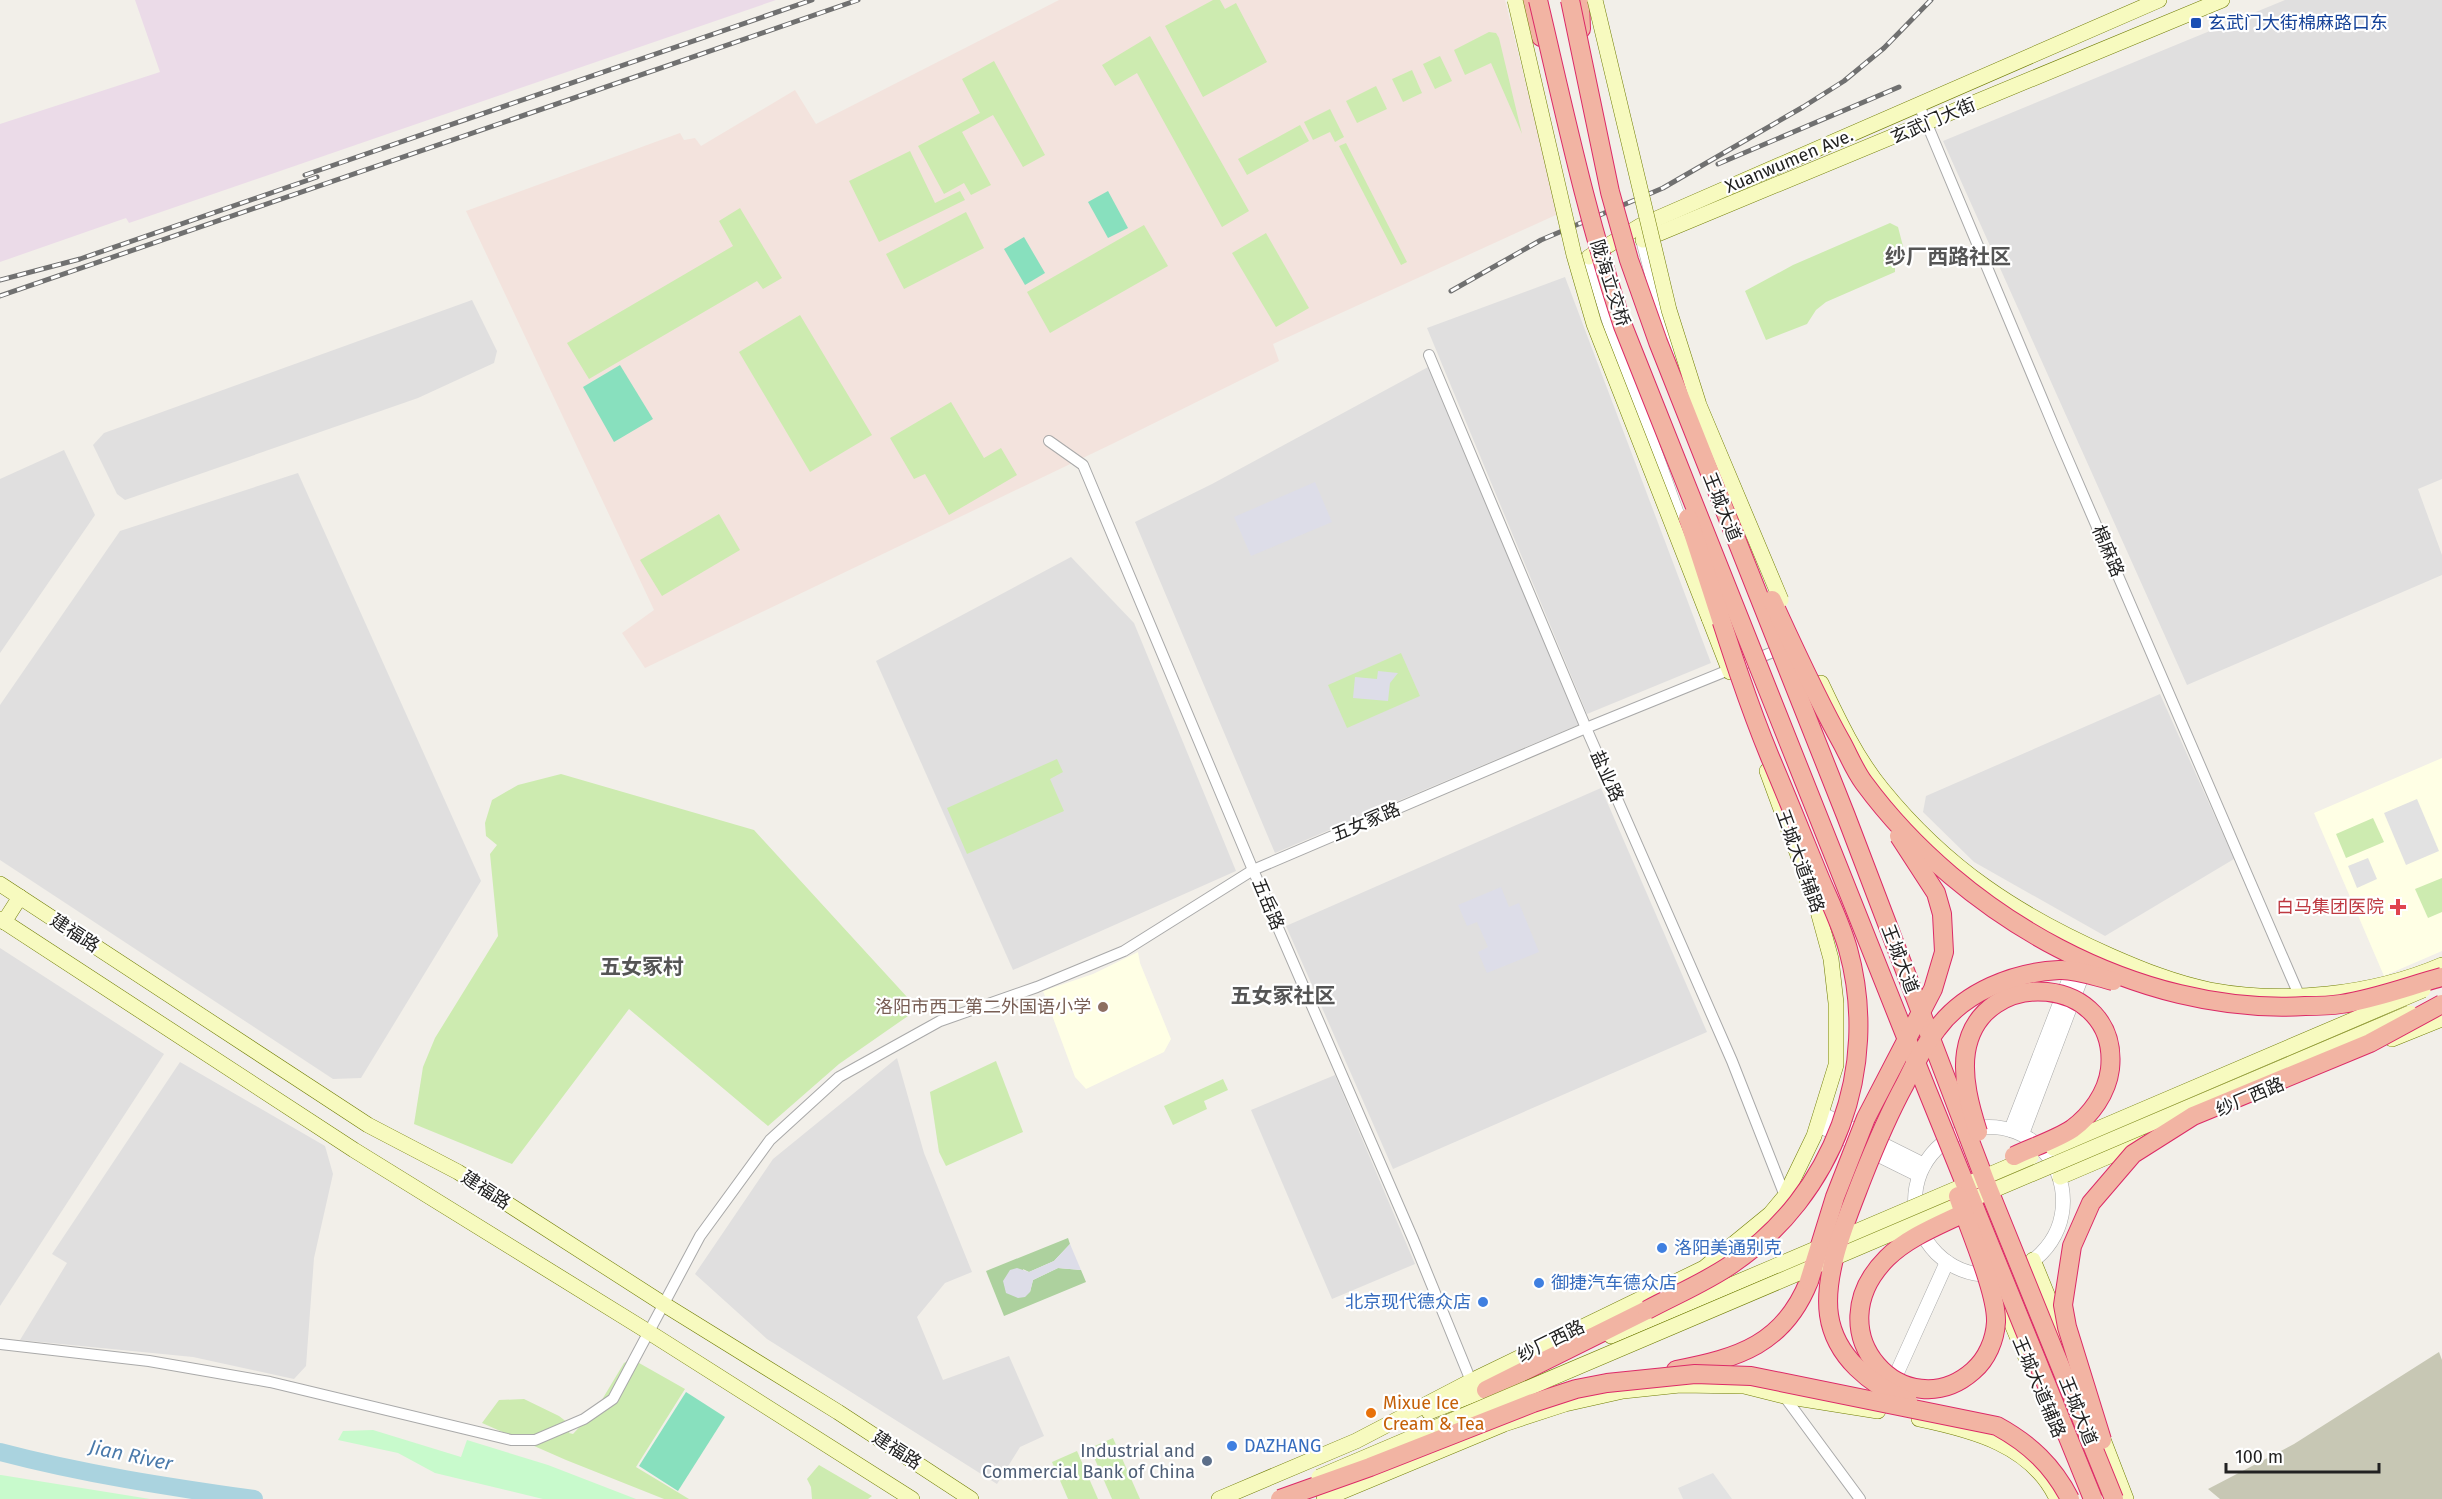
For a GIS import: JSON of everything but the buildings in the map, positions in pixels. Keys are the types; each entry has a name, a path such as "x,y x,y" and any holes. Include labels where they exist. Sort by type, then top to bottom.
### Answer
{"highway":[{"path":"1526,0 1555,70"},
{"name":"陇海立交桥","path":"1538,0 1584,196 1603,265 1623,326 1715,556"},
{"name":"陇海立交桥","path":"1570,0 1610,192 1629,260 1687,418"},
{"path":"1580,0 1581,49"},
{"path":"1479,1385 1647,1310 1732,1265 1773,1231 1806,1195 1831,1150 1855,1069 1859,1036 1858,1002 1848,949 1750,708 1623,326"},
{"path":"1280,1499 1370,1467 1533,1403 1576,1389 1703,1365 1739,1355 1770,1337 1785,1323 1802,1300 1835,1197 1866,1118 1933,989 1944,952 1942,914 1936,893 1863,782 1822,708 1765,586 1658,342"},
{"name":"王城大道","path":"1687,418 1846,816 1986,1184 2117,1499"},
{"name":"王城大道","path":"1715,556 1927,1090 2093,1499"},
{"path":"1863,782 1908,834 1995,910 2056,948 2129,979 2202,1001"},
{"path":"2070,1499 2051,1467 2026,1444 1997,1426 1957,1413 1914,1403 1893,1394 1857,1369 1844,1354 1835,1337 1829,1314 1829,1288 1848,1215 1881,1129 1920,1054 1938,1027 1957,1008 1986,988 2019,975 2062,969 2202,1001 2271,1008 2341,1004 2442,977"},
{"path":"2014,1156 2071,1130 2086,1117 2098,1101 2109,1078 2111,1057 2101,1025 2091,1010 2069,996 2046,991 2022,992 1996,1004 1974,1030 1966,1050 1967,1088 1971,1110 2006,1213 2117,1499"},
{"path":"2117,1499 2067,1327 2063,1305 2072,1246 2091,1203 2133,1154 2193,1116 2370,1043 2442,1002"},
{"path":"1927,1090 1950,1175 1995,1308 1996,1323 1986,1356 1979,1366 1967,1376 1947,1387 1917,1388 1901,1383 1882,1371 1871,1358 1862,1340 1858,1323 1863,1290 1888,1257 1905,1244 1962,1214"},
{"path":"1607,1383 1695,1374 1751,1376 1997,1426"}],"main road":[{"name":"王城大道辅路","path":"1515,0 1574,255 1594,324 1729,670 1816,904 1831,959 1836,1003 1836,1065 1820,1119"},
{"path":"1595,0 1669,310 1699,405 1781,600 1826,694 1862,760 1881,789 1930,841 1979,884 2044,925 2159,976 2202,988 2259,995 2299,995 2373,987 2442,965"},
{"name":"Xuanwumen Ave.","path":"1589,257 1640,226 2159,0"},
{"name":"玄武门大街","path":"1643,240 2222,0"},
{"name":"建福路","path":"0,884 368,1125 458,1172 665,1305 838,1412 971,1499"},
{"path":"2,920 20,897"},
{"name":"建福路","path":"2,920 354,1150 912,1499"},
{"path":"1219,1499 1356,1441 1479,1385 1778,1265 2442,981"},
{"path":"1267,1499 2442,1002"},
{"name":"纱厂西路","path":"2060,1178 2442,1019"},
{"name":"纱厂西路","path":"1479,1385 1704,1268 1770,1214 1785,1196 1820,1119"},
{"path":"1962,1214 2152,1123"},
{"path":"1864,1228 2014,1156"},
{"path":"2033,1260 2126,1499"},
{"name":"王城大道辅路","path":"1991,1275 2086,1499"},
{"path":"1324,1499 1503,1424 1564,1404 1611,1394 1680,1385 1744,1386 1784,1396 1880,1411 1984,1435 2024,1457 2041,1473 2057,1499"}],"street":[{"name":"棉麻路","path":"1919,105 2059,439 2299,995"},
{"path":"1643,240 1680,370 1774,602 1800,640"},
{"path":"1589,257 1618,349 1716,619 1729,670"},
{"name":"盐业路","path":"1429,356 1586,728 1732,1061 1785,1196"},
{"name":"五岳路","path":"1049,441 1083,465 1253,870 1479,1385"},
{"name":"五女冢路","path":"0,1344 149,1361 270,1382 511,1440 535,1440 584,1419 613,1399 700,1236 770,1140 839,1077 940,1021 1037,987 1124,951 1253,870 1586,728 1800,640"},
{"path":"2017,1132 2088,946"},
{"path":"1820,1119 1922,1170"},
{"path":"1986,1127 2017,1132 2045,1152 2060,1178 2063,1200 2060,1223 2049,1244 2033,1260 2013,1271 1991,1275 1968,1272 1947,1262 1932,1249 1919,1223 1915,1194 1922,1170 1940,1145 1962,1132 1986,1127"},
{"path":"1880,1411 1947,1262"},
{"path":"1784,1396 1860,1499"}],"shaded area":[{"path":"135,0 776,0 129,223 126,218 0,262 0,124 160,72"},
{"path":"1059,0 1505,0 1558,214 1273,344 1279,361 1112,444 645,668 622,633 654,610 466,211 680,133 684,140 695,138 701,146 795,90 816,124"},
{"path":"2285,0 2442,0 2442,479 2418,489 2442,555 2442,575 2187,685 1943,141"},
{"path":"1565,277 1711,663 1587,714 1427,328"},
{"path":"472,300 497,351 494,363 418,398 125,500 117,494 93,445 104,433"},
{"path":"1430,366 1580,724 1275,853 1135,522 1212,484"},
{"path":"64,450 95,515 0,653 0,479"},
{"path":"298,473 481,881 361,1078 333,1079 0,860 0,705 120,531"},
{"path":"1315,482 1332,522 1251,556 1234,517"},
{"path":"1071,557 1134,623 1236,871 1013,970 876,661"},
{"path":"1378,671 1398,673 1390,683 1388,701 1353,698 1355,677 1377,679"},
{"path":"2160,694 2234,859 2105,936 1974,862 1923,812 1926,796"},
{"name":"白马集团医院","path":"2442,758 2442,951 2384,976 2314,813"},
{"path":"1601,788 1707,1032 1393,1169 1286,926"},
{"path":"2417,799 2439,851 2406,865 2384,813"},
{"path":"2368,858 2377,879 2357,888 2348,866"},
{"path":"1501,887 1509,907 1519,903 1539,952 1487,973 1478,952 1488,947 1477,922 1467,926 1458,905"},
{"path":"0,948 164,1054 0,1306"},
{"name":"洛阳市西工第二外国语小学","path":"1138,952 1140,963 1171,1039 1164,1052 1086,1089 1075,1077 1043,991 1093,974"},
{"path":"897,1058 924,1153 972,1272 945,1283 917,1317 943,1380 1009,1356 1044,1436 1020,1447 997,1484 767,1339 695,1274 773,1159"},
{"path":"180,1062 325,1146 333,1174 314,1258 306,1366 294,1379 193,1357 20,1340 67,1263 52,1254"},
{"path":"1335,1075 1415,1264 1332,1299 1251,1110"},
{"path":"1070,1244 1081,1270 1058,1268 1033,1280 1030,1292 1025,1297 1018,1298 1006,1293 1003,1281 1010,1270 1017,1268 1029,1272 1054,1261"},
{"path":"2439,1352 2442,1360 2442,1499 2220,1499 2208,1489 2294,1444"},
{"path":"1713,1473 1732,1499 1683,1499 1678,1488"}],"green space":[{"path":"1213,0 1220,0 1225,9 1236,3 1267,62 1203,97 1165,26"},
{"path":"1489,32 1496,33 1499,38 1522,134 1491,63 1465,75 1454,50"},
{"path":"1150,36 1249,211 1222,227 1137,73 1115,86 1102,65"},
{"path":"1440,56 1452,81 1435,89 1423,64"},
{"path":"994,61 1045,155 1023,167 993,115 962,132 991,185 971,195 964,183 944,194 918,146 980,113 962,79"},
{"path":"1412,70 1422,93 1403,102 1392,79"},
{"path":"1376,86 1387,109 1357,123 1346,101"},
{"path":"1330,109 1344,137 1335,142 1330,132 1313,140 1304,122"},
{"path":"1300,125 1309,141 1247,175 1238,159"},
{"path":"1346,143 1407,262 1401,265 1339,146"},
{"path":"910,151 935,203 960,191 965,200 879,242 849,181"},
{"path":"1108,191 1128,228 1108,238 1088,202"},
{"path":"740,208 782,278 763,289 757,281 589,379 567,343 733,246 719,221"},
{"path":"966,212 984,248 904,289 886,254"},
{"path":"1890,223 1898,227 1904,250 1895,260 1895,272 1826,302 1816,310 1807,324 1766,340 1745,291 1793,265"},
{"path":"1144,225 1168,266 1050,333 1027,292"},
{"path":"1266,233 1309,308 1276,327 1232,253"},
{"path":"1024,237 1045,273 1025,285 1004,249"},
{"path":"800,315 872,435 810,472 739,352"},
{"path":"620,365 653,419 614,442 583,387"},
{"path":"951,402 984,458 1001,448 1017,475 949,515 925,474 914,479 890,438"},
{"path":"719,514 740,550 662,596 640,560"},
{"path":"1401,653 1420,696 1347,728 1328,685"},
{"path":"1057,759 1063,772 1050,779 1064,811 967,854 947,808"},
{"path":"561,774 754,830 918,1009 839,1064 768,1126 629,1009 512,1164 414,1124 423,1067 435,1038 498,936 490,854 497,845 486,836 485,823 492,800 518,785"},
{"path":"2373,818 2384,842 2346,858 2336,834"},
{"path":"2442,878 2442,912 2428,918 2415,889"},
{"path":"996,1061 1023,1132 946,1166 939,1152 930,1092"},
{"path":"1223,1079 1228,1090 1204,1101 1207,1109 1173,1125 1164,1106"},
{"path":"1068,1238 1070,1244 1054,1261 1029,1272 1023,1269 1030,1292 1033,1280 1058,1268 1081,1270 1086,1282 1004,1316 986,1271"},
{"path":"632,1359 685,1389 636,1467 689,1499 664,1499 482,1423 499,1400 524,1399 559,1416 572,1426 569,1433 573,1434 597,1408 624,1363"},
{"path":"686,1392 725,1417 678,1491 639,1466"},
{"path":"373,1430 461,1457 467,1440 548,1465 636,1499 543,1499 435,1473 398,1453 338,1440 343,1431"},
{"path":"1113,1438 1140,1499 1112,1499 1090,1448"},
{"path":"1077,1451 1098,1499 1068,1499 1052,1462"},
{"path":"819,1465 872,1496 868,1499 812,1499 811,1487 807,1479"},
{"path":"1,1475 150,1499 0,1499"}],"waterway":[{"name":"Jian River","path":"0,1452 158,1485 254,1499"}],"railway":[{"path":"305,175 812,0"},
{"path":"0,296 858,0"},
{"path":"1451,291 1541,240 1663,188 1803,107 1844,81 1884,48 1931,0"},
{"path":"1718,164 1899,87"},
{"path":"0,280 80,259 317,177"}],"place":[{"name":"玄武门大街棉麻路口东","path":"2196,23"},
{"name":"白马集团医院","path":"2398,907"},
{"name":"洛阳市西工第二外国语小学","path":"1103,1007"},
{"name":"洛阳美通别克","path":"1662,1248"},
{"name":"御捷汽车德众店","path":"1539,1283"},
{"name":"北京现代德众店","path":"1483,1302"},
{"name":"Mixue Ice Cream & Tea","path":"1371,1413"},
{"name":"DAZHANG","path":"1232,1446"},
{"name":"Industrial and Commercial Bank of China","path":"1207,1461"}],"district":[{"name":"纱厂西路社区","path":"1948,257"},
{"name":"五女冢村","path":"642,967"},
{"name":"五女冢社区","path":"1283,996"}]}
